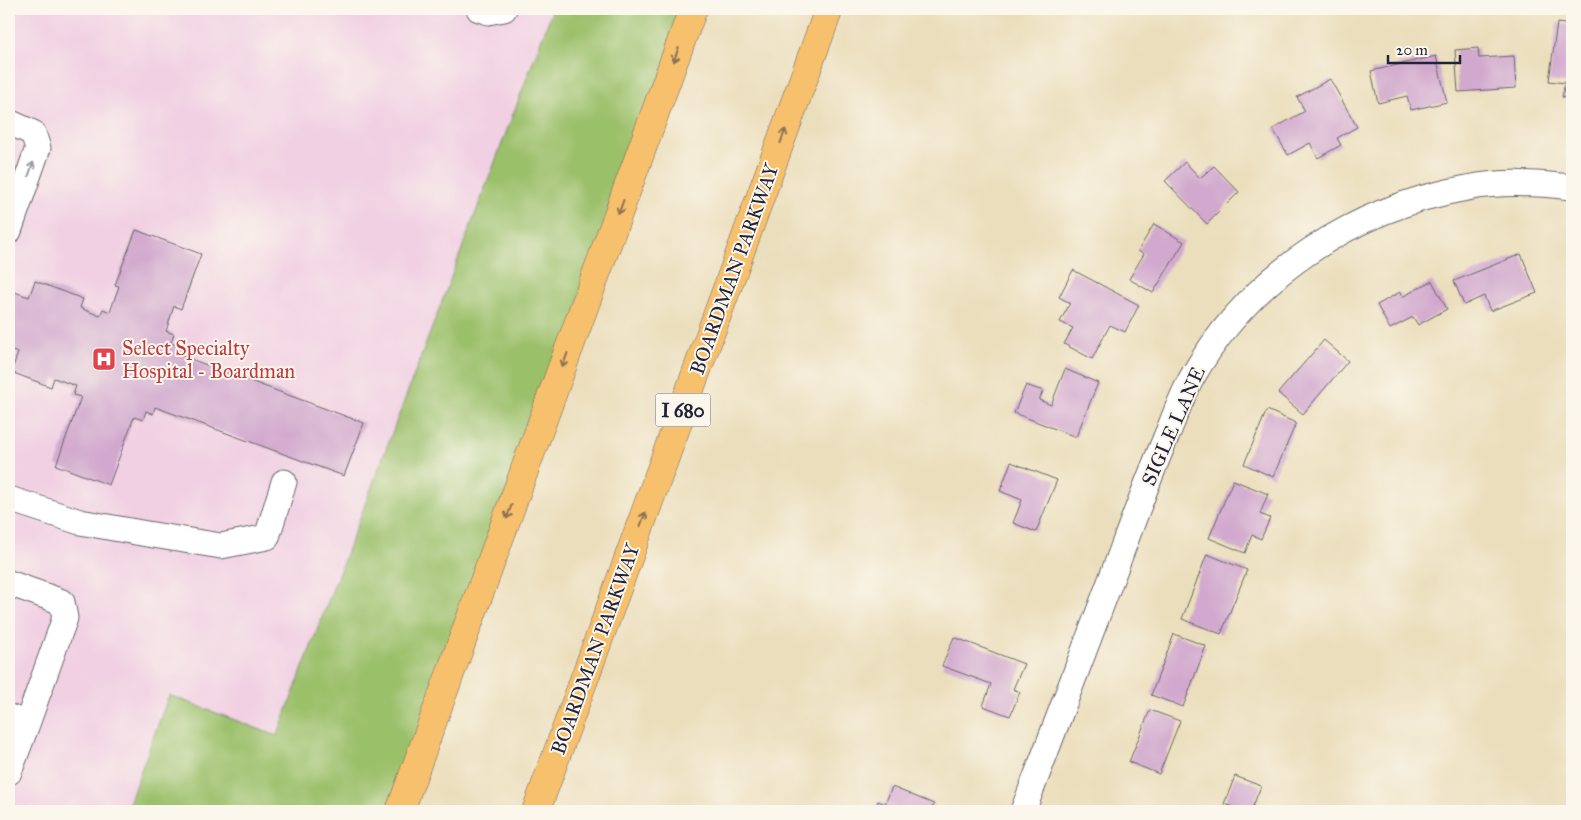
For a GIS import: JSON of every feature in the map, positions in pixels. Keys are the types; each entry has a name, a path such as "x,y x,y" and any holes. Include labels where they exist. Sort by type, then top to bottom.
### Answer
{"highway":[{"path":"400,811 693,9"},
{"name":"BOARDMAN PARKWAY","path":"536,811 829,9"}],"street":[{"path":"479,9 488,12 504,9"},
{"path":"9,122 33,132 38,148 9,231"},
{"name":"SIGLE LANE","path":"1023,811 1149,479 1184,393 1212,345 1234,319 1281,271 1306,253 1352,225 1383,211 1415,200 1468,188 1499,184 1534,183 1572,187"},
{"path":"9,499 80,522 221,546 267,537 284,482"},
{"path":"9,583 62,602 65,618 18,721 9,772"}],"shaded area":[{"path":"9,9 553,9 277,736 170,695 126,811 9,811"}],"green space":[{"path":"553,9 693,9 400,811 126,811 169,695 277,736"}],"building":[{"path":"1557,23 1572,25 1572,99 1562,97 1565,83 1549,81"},
{"path":"1478,48 1479,58 1514,56 1516,88 1458,92 1455,50"},
{"path":"1436,56 1447,102 1411,110 1407,96 1378,103 1371,71"},
{"path":"1330,79 1357,127 1337,138 1341,145 1318,158 1310,143 1288,155 1273,129 1305,111 1297,97"},
{"path":"1185,162 1200,178 1214,166 1239,192 1207,224 1165,181"},
{"path":"1154,224 1184,242 1153,293 1129,279 1144,254 1138,251"},
{"path":"136,230 201,254 181,309 174,306 166,331 174,334 171,343 180,346 177,354 364,423 344,476 155,407 153,414 146,411 143,420 134,417 109,485 56,465 81,397 73,395 76,386 54,378 51,387 11,372 18,353 9,350 9,290 29,297 35,281 83,299 80,308 100,316 103,309 110,312 119,286 115,285"},
{"path":"1521,254 1537,293 1490,311 1484,296 1464,305 1454,281"},
{"path":"1073,270 1139,305 1125,332 1110,325 1092,359 1064,344 1073,328 1060,322 1070,303 1059,297"},
{"path":"1432,281 1447,309 1418,325 1413,317 1390,329 1377,305 1400,292 1402,297"},
{"path":"1324,340 1348,361 1303,414 1278,393"},
{"path":"1065,369 1098,383 1076,437 1014,413 1026,385 1043,391 1039,400 1051,405"},
{"path":"1267,410 1296,423 1273,477 1244,464"},
{"path":"1011,462 1057,480 1036,532 1013,523 1022,500 1000,491"},
{"path":"1233,480 1268,494 1260,514 1270,518 1261,539 1252,535 1245,553 1209,538"},
{"path":"1207,554 1247,570 1221,634 1182,619"},
{"path":"1174,634 1206,646 1183,707 1151,695"},
{"path":"954,637 1024,664 1013,689 1020,692 1010,716 983,706 991,684 942,666"},
{"path":"1150,710 1180,721 1159,774 1129,762"},
{"path":"1235,776 1261,786 1251,811 1244,811 1224,804"},
{"path":"892,787 934,804 931,811 874,811 878,801 885,804"}],"place":[{"name":"Select Specialty Hospital - Boardman","path":"104,359"}]}
